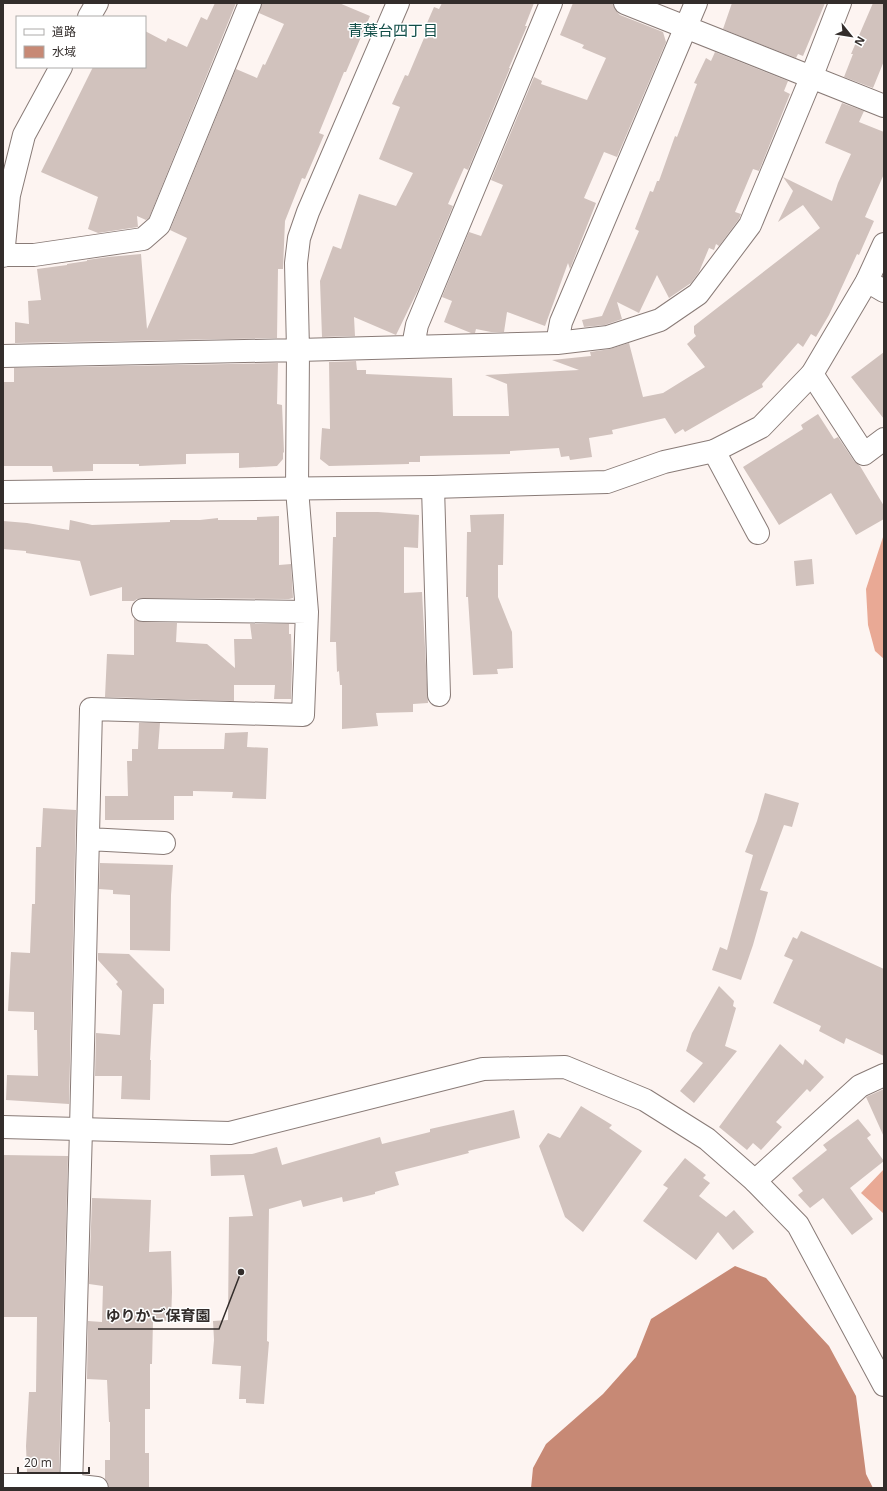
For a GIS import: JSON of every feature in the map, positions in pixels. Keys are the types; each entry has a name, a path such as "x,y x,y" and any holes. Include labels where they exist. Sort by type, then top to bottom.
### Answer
{"street":[{"path":"90,16 97,3"},
{"path":"60,68 24,135 9,195 3,256 34,255 143,239 159,225 250,3"},
{"path":"71,1486 91,709 303,715 307,612 297,489 298,350 296,263 299,238 308,212 398,3"},
{"path":"413,346 417,325 551,3"},
{"path":"625,3 884,106"},
{"path":"557,342 561,322 696,3"},
{"path":"3,356 298,350 557,342 608,337 660,320 698,294 750,225 811,78 840,3"},
{"path":"3,492 433,487 607,482 664,462 714,451 761,426 812,374 876,286 884,244"},
{"path":"812,374 864,454 884,439"},
{"path":"714,451 758,533"},
{"path":"433,487 439,695"},
{"path":"143,610 307,612"},
{"path":"88,839 164,842"},
{"path":"3,1127 230,1133 483,1069 565,1067 645,1100 707,1139 755,1181 798,1225 884,1385"},
{"path":"755,1181 860,1086 884,1075"},
{"path":"3,1485 97,1488"}],"shaded area":[{"path":"884,534 884,659 875,651 868,625 866,589"},
{"path":"884,1169 884,1213 883,1213 861,1193"}],"water":[{"path":"735,1266 766,1278 829,1346 856,1396 866,1474 873,1488 531,1488 533,1468 546,1444 603,1394 636,1357 651,1319"}],"building":[{"path":"215,3 236,3 149,218 146,220 137,216 138,227 98,233 88,229 98,197 41,172 93,68 146,68 146,32 166,42 168,38 187,47 201,17 207,20"},
{"path":"262,3 339,3 370,16 346,72 344,72 319,133 324,135 305,179 302,178 285,221 283,269 278,269 277,338 15,343 15,322 29,324 28,301 41,300 37,269 108,257 141,254 147,329 187,238 170,230 236,69 257,78 263,64 265,65 284,24 259,13"},
{"path":"442,3 534,3 525,26 527,26 468,170 464,168 448,204 453,206 419,288 396,335 354,317 355,336 322,337 320,281 333,246 341,249 359,194 396,206 413,173 379,159 400,107 392,104 405,75 408,76 427,31 424,30 434,7 439,9"},
{"path":"573,3 613,3 615,10 620,15 663,32 666,42 617,157 604,152 584,198 596,203 570,269 568,263 545,326 507,312 504,332 491,332 476,329 475,333 471,333 444,322 452,301 442,297 469,232 481,236 503,185 491,180 534,77 542,81 541,84 587,100 606,58 582,48 584,45 560,35"},
{"path":"732,3 825,3 803,56 798,54 796,58 723,29"},
{"path":"873,3 884,3 884,61 873,88 844,77 853,54 851,54"},
{"path":"715,52 788,81 784,91 790,94 759,171 753,169 735,212 741,214 739,219 719,246 716,244 714,250 709,248 699,272 691,283 669,298 657,275 639,313 617,302 622,319 605,325 584,327 582,320 602,316 639,231 635,229 650,191 653,192 657,181 659,181 675,136 677,137 697,84 694,83 706,58 711,61"},
{"path":"842,103 864,111 859,122 884,132 884,174 865,217 874,221 829,315 816,337 811,334 803,347 798,343 762,384 763,387 685,432 683,429 675,434 665,418 612,430 613,434 589,438 592,457 570,460 569,456 561,457 559,448 510,451 510,454 420,456 420,462 409,462 409,464 329,466 320,459 322,428 330,429 329,362 356,361 357,370 366,370 366,374 452,378 453,416 509,416 507,384 485,375 579,370 552,360 591,356 590,352 610,349 629,343 643,397 663,393 705,367 687,344 696,336 694,333 694,326 820,228 803,205 778,222 793,191 783,177 832,201 851,154 825,143"},
{"path":"884,352 884,419 851,377"},
{"path":"278,363 277,404 282,405 284,452 283,459 277,466 239,468 239,453 186,454 186,464 139,466 139,464 93,464 93,471 53,472 52,466 3,466 3,382 14,382 14,368"},
{"path":"818,414 834,439 838,437 854,461 860,466 884,506 884,519 856,535 831,493 779,525 743,467 803,429 801,425"},
{"path":"336,512 378,512 419,515 418,548 404,547 404,593 422,592 428,703 413,704 413,712 376,713 378,726 342,729 342,685 340,685 339,671 337,672 336,642 330,642 333,537 336,537"},
{"path":"504,514 503,565 498,565 498,597 512,632 513,668 497,669 498,674 473,675 468,597 466,597 467,532 471,532 470,515"},
{"path":"279,516 279,565 291,564 293,598 289,599 143,598 134,601 122,601 122,587 90,596 80,561 26,553 26,551 3,549 3,521 27,523 69,530 70,520 92,525 170,522 170,520 200,520 218,518 218,520 257,520 257,517"},
{"path":"812,559 814,584 796,586 794,561"},
{"path":"134,619 143,622 177,623 176,642 207,644 235,668 234,639 252,639 250,624 289,624 289,634 291,634 292,664 291,699 274,699 275,685 234,685 234,701 105,697 107,654 134,655"},
{"path":"139,723 160,723 158,749 224,749 225,733 248,732 247,747 268,748 266,799 232,798 233,792 193,791 193,796 174,796 174,820 105,820 105,796 128,796 127,761 132,761 132,749 138,749"},
{"path":"765,793 799,803 792,827 784,825 760,890 768,892 753,945 741,980 712,970 720,947 727,950 753,855 745,852 757,821"},
{"path":"43,808 76,810 69,1104 6,1100 7,1075 38,1076 37,1030 34,1030 34,1012 8,1011 11,952 30,953 32,904 35,904 36,847 41,847"},
{"path":"100,863 173,865 170,951 130,950 130,895 113,894 113,890 99,889"},
{"path":"801,931 884,969 884,1056 846,1038 844,1044 819,1031 821,1026 773,1003 793,960 784,956 793,937 797,939"},
{"path":"98,953 129,954 164,989 164,1004 153,1004 150,1060 150,1100 121,1099 122,1076 95,1076 96,1033 120,1035 122,991 116,984 118,982 98,960"},
{"path":"719,986 734,1001 733,1006 736,1008 725,1046 737,1051 694,1103 680,1091 703,1063 686,1051 692,1033"},
{"path":"780,1044 803,1065 805,1059 824,1077 810,1092 807,1089 776,1122 782,1127 761,1150 753,1143 747,1150 719,1127"},
{"path":"884,1089 884,1137 866,1097"},
{"path":"581,1106 612,1125 609,1128 642,1151 583,1232 565,1217 539,1146 548,1133 560,1138"},
{"path":"514,1110 520,1138 395,1172 399,1185 375,1192 375,1194 343,1202 342,1197 303,1207 301,1200 269,1209 267,1341 269,1342 264,1404 246,1403 246,1399 239,1399 241,1366 212,1364 214,1340 213,1321 228,1320 229,1217 253,1216 244,1175 211,1176 210,1155 252,1154 277,1147 282,1165 380,1137 382,1144 430,1132 430,1129"},
{"path":"858,1119 871,1135 867,1138 884,1161 850,1188 873,1219 852,1235 823,1198 810,1208 798,1195 803,1191 792,1178 827,1150 823,1145"},
{"path":"3,1155 68,1156 59,1472 27,1472 26,1446 29,1392 36,1392 37,1317 3,1317"},
{"path":"685,1158 706,1175 703,1178 710,1183 699,1196 726,1217 734,1210 754,1232 733,1250 718,1232 696,1260 643,1221 668,1188 663,1185"},
{"path":"92,1198 151,1200 149,1252 171,1251 171,1321 153,1320 152,1364 150,1364 150,1409 145,1409 145,1453 149,1453 149,1488 109,1487 105,1479 105,1460 110,1460 110,1422 107,1380 87,1379 88,1321 102,1322 103,1286 89,1284"}],"place":[{"name":"ゆりかご保育園","path":"241,1272"}],"district":[{"name":"青葉台四丁目","path":"393,30"}]}
